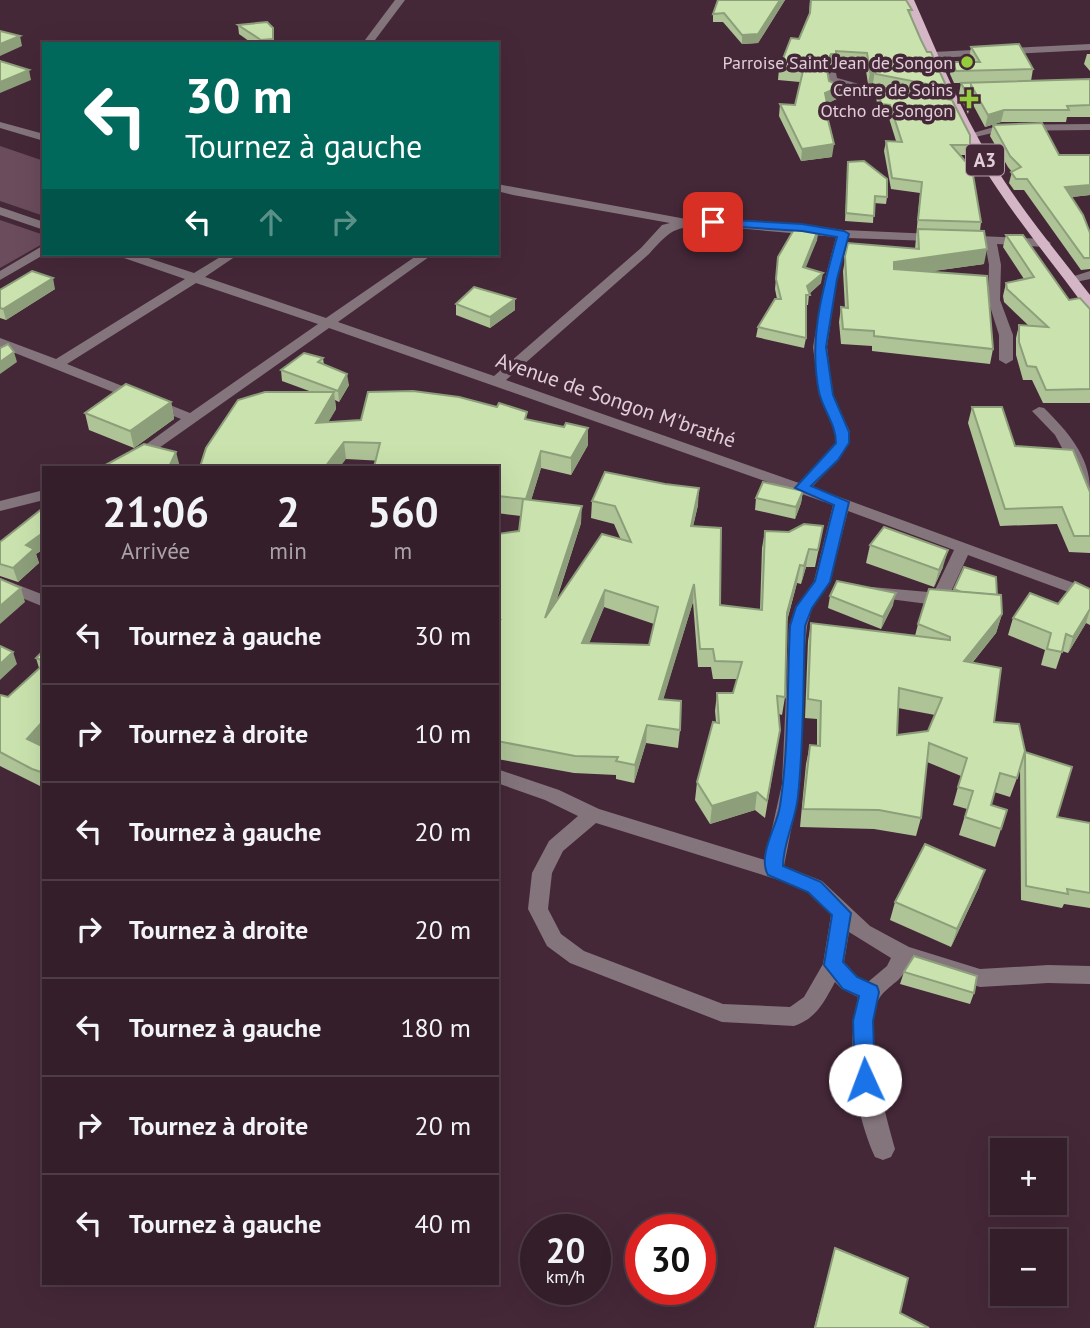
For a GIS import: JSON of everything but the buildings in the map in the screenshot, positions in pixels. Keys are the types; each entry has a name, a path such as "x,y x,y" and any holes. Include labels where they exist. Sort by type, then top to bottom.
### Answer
{"main road":[{"name":"A3","path":"909,0 971,135 1012,201 1090,304"}],"street":[{"path":"368,42 400,0"},
{"path":"933,55 1090,47"},
{"path":"832,75 832,80 847,86 905,97"},
{"path":"948,89 961,88"},
{"path":"944,104 956,106"},
{"path":"0,125 42,137"},
{"path":"971,135 1001,128 1090,127"},
{"path":"499,188 686,223 755,224 844,234 1045,243"},
{"path":"499,202 513,192"},
{"path":"0,211 42,225"},
{"path":"497,380 645,251 666,228 686,223"},
{"path":"802,488 833,457 842,443 843,432 826,395 820,347 831,279 844,234"},
{"path":"990,240 995,265 994,300 1006,335 1006,360"},
{"path":"0,276 42,251"},
{"name":"Avenue de Songon M'brathé","path":"131,256 497,380 842,502 1090,595"},
{"path":"58,364 230,256"},
{"path":"123,466 424,256"},
{"path":"1071,279 1090,275"},
{"path":"0,342 193,419"},
{"path":"1039,411 1060,433 1090,485"},
{"path":"0,506 42,496"},
{"path":"774,870 774,856 788,810 791,781 798,626 804,607 828,583 842,502"},
{"path":"859,589 928,598 942,594 963,547"},
{"path":"0,583 42,601"},
{"path":"499,777 552,795 593,815 774,870 815,887 863,932 903,954 980,978 1048,974 1090,975"},
{"path":"593,815 556,846 542,873 538,909 554,940 578,957 722,1013 794,1017 812,1004 833,965 842,913"},
{"path":"883,1149 865,1080 863,1021 870,992 895,972 903,954"},
{"path":"833,965 850,983 870,992"}],"shaded area":[{"path":"0,146 42,160 42,215 0,201"},
{"path":"0,220 42,234 42,244 0,268"}],"place":[{"name":"Parroise Saint Jean de Songon","path":"967,62"},
{"name":"Centre de Soins Otcho de Songon","path":"969,99"}],"route":[{"path":"713,222 802,228 844,234 831,279 820,347 820,364 826,395 843,432 842,443 833,457 802,488 842,502 822,582 804,607 798,626 791,781 788,810 774,856 774,870 815,887 842,913 833,965 850,983 870,992 863,1021 865,1080"}]}
